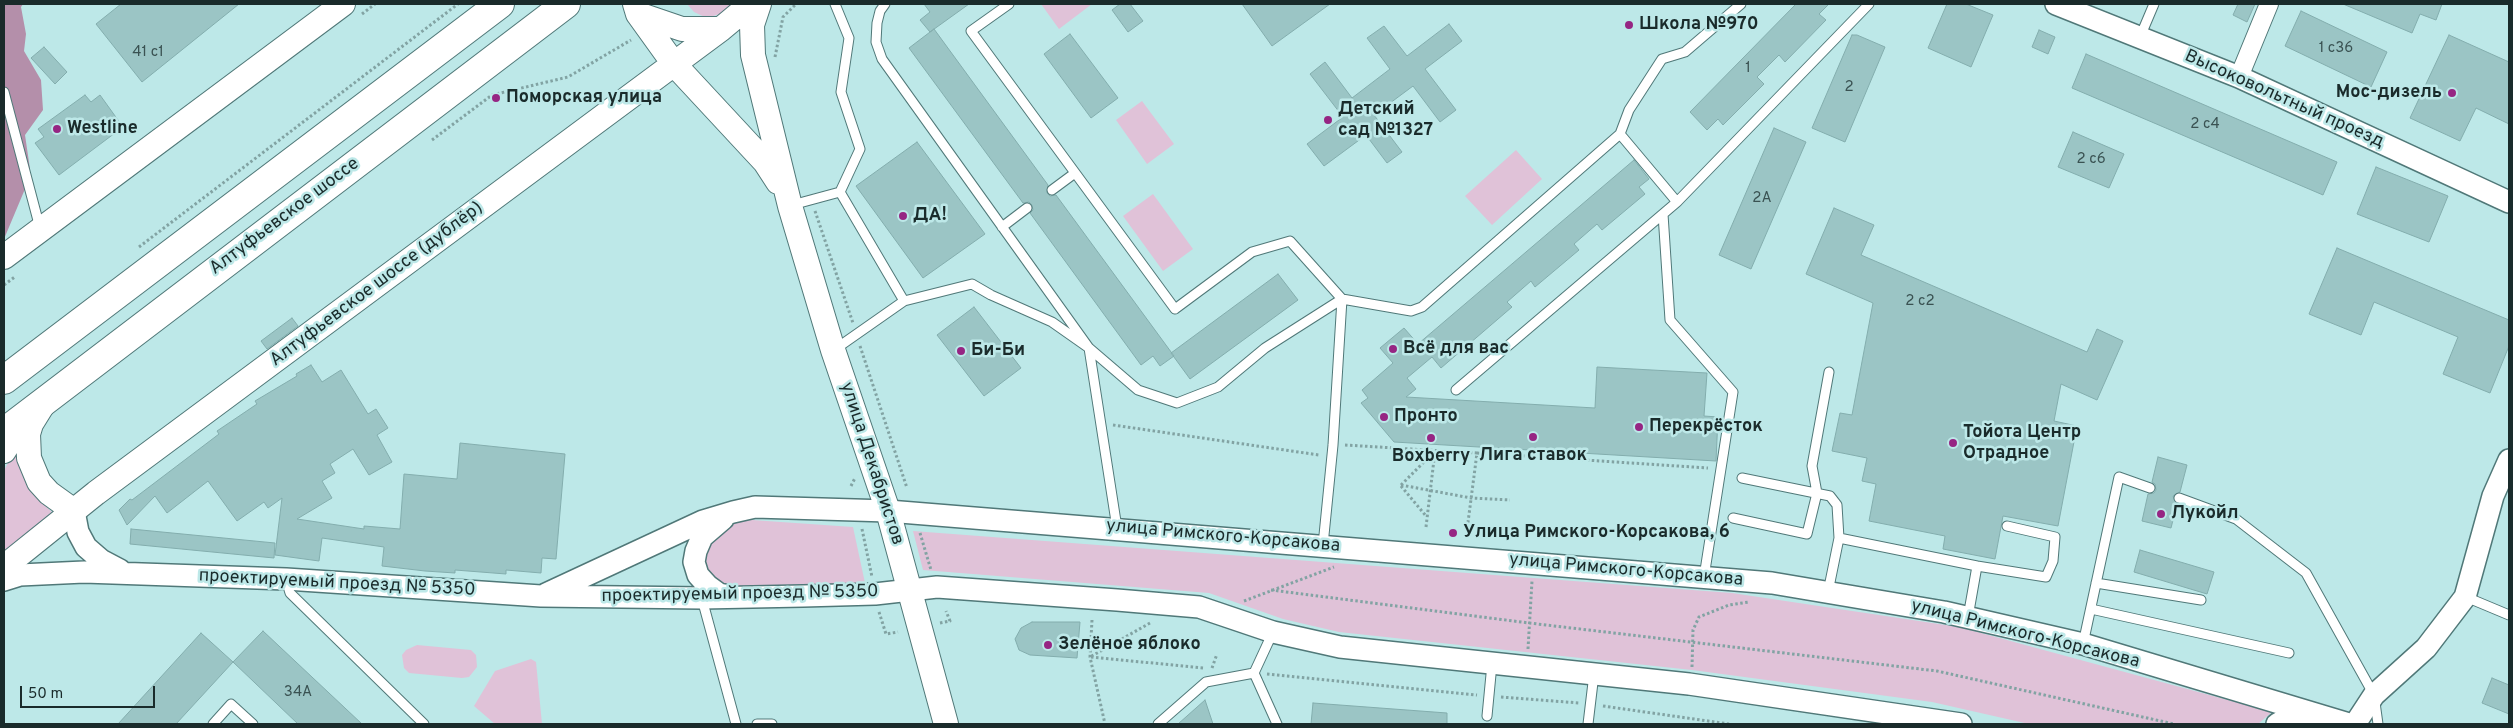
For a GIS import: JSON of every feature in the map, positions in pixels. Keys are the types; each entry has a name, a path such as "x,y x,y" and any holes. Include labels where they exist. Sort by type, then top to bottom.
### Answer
{"main road":[{"path":"4,257 343,4"},
{"path":"4,380 500,4"},
{"name":"Алтуфьевское шоссе","path":"4,432 566,4"},
{"name":"Алтуфьевское шоссе (дублёр)","path":"4,567 74,511 721,29 751,4"},
{"name":"улица Декабристов","path":"759,4 752,25 753,55 801,203 834,350 888,511 946,724"},
{"path":"637,9 682,28 721,29"},
{"name":"улица Декабристов","path":"637,9 674,64 801,203"},
{"path":"4,451 40,403"},
{"path":"40,403 28,434 29,458 39,482 54,497 74,511"}],"street":[{"name":"Высоковольтный проезд","path":"2056,4 2239,77 2509,202"},
{"path":"2239,77 2269,4"},
{"path":"2355,724 2374,695 2426,648 2465,596 2494,496 2509,460"},
{"name":"проектируемый проезд № 5350","path":"541,596 703,522 733,512 756,507 888,511"},
{"name":"проектируемый проезд № 5350","path":"74,511 78,532 93,554 108,565 133,572"},
{"name":"улица Римского-Корсакова","path":"888,511 1117,528 1772,583 1968,618 2083,644 2349,724"},
{"path":"733,512 713,526 702,537 694,562 698,574 708,586 720,594 736,597"},
{"name":"проектируемый проезд № 5350","path":"4,580 20,575 133,572 541,596 702,598 875,594 909,590"},
{"path":"909,590 937,587 1198,607 1273,632 1340,647 1689,684 1918,721 1961,724"},
{"path":"2277,724 2284,720 2318,715"}],"lane":[{"path":"801,203 840,192 860,149 840,92 849,38 835,4"},
{"path":"885,4 880,11 877,23 876,42 882,59 1088,348 1117,528"},
{"path":"1009,4 971,32 1175,309 1252,252 1290,241 1342,299 1410,311 1422,307 1620,134 1629,110 1662,59 1685,52 1741,4"},
{"path":"1456,390 1677,202 1869,4"},
{"path":"2140,38 2154,4"},
{"path":"4,92 41,230"},
{"path":"1620,134 1677,202"},
{"path":"1052,190 1075,173"},
{"path":"840,192 904,301"},
{"path":"1002,227 1027,208"},
{"path":"1663,214 1670,320 1734,392 1704,577"},
{"path":"834,350 904,301 972,284 991,295 1052,322 1088,348 1138,390 1177,403 1218,387 1265,348 1342,299"},
{"path":"1323,545 1333,445 1342,299"},
{"path":"1733,518 1807,534 1817,493 1812,466 1829,372"},
{"path":"2083,644 2119,477 2150,488"},
{"path":"1742,478 1830,496 1837,505 1840,538 1828,592"},
{"path":"2179,498 2236,519 2306,573 2374,695 2378,724"},
{"path":"1840,538 1977,566 2046,577 2053,561 2055,537 2007,526"},
{"path":"1968,618 1977,566"},
{"path":"286,580 290,593 424,724"},
{"path":"2096,583 2202,600"},
{"path":"2465,596 2509,615"},
{"path":"702,598 736,724"},
{"path":"2091,609 2289,653"},
{"path":"1273,632 1254,673 1276,724"},
{"path":"1487,716 1492,663"},
{"path":"1158,724 1206,682 1254,673"},
{"path":"1588,724 1594,674"},
{"path":"212,724 231,704 253,724"},
{"path":"757,724 772,724"}],"path":[{"path":"136,250 458,4"},
{"path":"774,61 783,17 796,4"},
{"path":"432,140 492,95 568,78 634,38"},
{"path":"801,203 856,335 907,488"},
{"path":"1100,423 1332,456"},
{"path":"1333,445 1722,469"},
{"path":"1401,485 1435,451"},
{"path":"1426,527 1435,451"},
{"path":"1467,530 1477,453"},
{"path":"1401,485 1471,498 1510,500"},
{"path":"1401,485 1426,516"},
{"path":"861,526 873,579"},
{"path":"920,531 931,570"},
{"path":"1238,603 1338,566"},
{"path":"1528,653 1532,578"},
{"path":"1271,590 1529,623 1938,671 2174,724"},
{"path":"1692,670 1693,630 1699,617 1729,605 1754,601"},
{"path":"878,607 886,634 898,632"},
{"path":"939,623 950,621 946,611"},
{"path":"1092,620 1090,657 1105,724"},
{"path":"1090,657 1152,622"},
{"path":"1090,657 1220,670"}],"shaded area":[{"path":"4,4 23,4 21,7 26,34 24,51 41,80 43,110 25,135 30,169 25,189 4,239"},
{"path":"687,4 738,4 729,11 707,18 694,12"},
{"path":"1041,4 1092,4 1059,29"},
{"path":"1142,101 1174,144 1147,164 1116,120"},
{"path":"1516,150 1542,179 1492,225 1465,196"},
{"path":"1153,194 1193,249 1163,271 1123,216"},
{"path":"14,450 28,485 40,501 52,512 4,552 4,471"},
{"path":"752,520 853,527 865,583 728,590 702,568 704,545 726,526 738,521"},
{"path":"913,531 1732,593 1959,627 2272,712 2258,724 2029,724 1932,702 1692,670 1339,632 1283,619 1209,593 923,570"},
{"path":"417,645 471,650 476,655 477,667 469,677 462,678 409,673 404,668 402,655 406,650"},
{"path":"531,659 536,662 542,724 495,724 474,706 495,671"}],"building":[{"path":"121,4 239,4 142,82 96,24"},
{"path":"924,4 969,4 930,32 920,20 930,12"},
{"path":"1120,4 1130,4 1143,21 1128,32 1112,10"},
{"path":"1242,4 1330,4 1272,46"},
{"path":"1796,4 1829,4 1819,14 1826,20 1785,62 1779,55 1757,77 1764,84 1723,125 1718,119 1707,130 1690,112"},
{"path":"1947,4 1966,4 1993,15 1971,67 1928,48"},
{"path":"2238,4 2255,4 2247,22 2233,15"},
{"path":"2343,4 2442,4 2436,20 2420,14 2412,33"},
{"path":"2301,11 2387,52 2371,87 2285,46"},
{"path":"1449,24 1462,41 1425,69 1456,110 1440,122 1413,86 1374,115 1402,152 1387,163 1366,135 1324,166 1307,144 1343,117 1310,74 1325,62 1352,98 1390,69 1367,38 1384,26 1407,56"},
{"path":"934,29 1048,185 1047,193 1050,196 1056,195 1174,356 1160,366 1153,356 1141,365 1030,213 1033,210 1032,205 1029,202 1023,203 909,48"},
{"path":"2039,30 2055,37 2048,54 2032,47"},
{"path":"1070,34 1118,98 1091,118 1044,54"},
{"path":"1852,35 1857,35 1885,47 1845,142 1812,128"},
{"path":"2449,35 2509,62 2509,124 2476,108 2460,141 2410,118"},
{"path":"44,47 67,72 55,84 31,58"},
{"path":"2086,54 2337,162 2323,195 2072,88"},
{"path":"85,95 91,102 100,95 123,127 59,175 35,143 44,137 38,129"},
{"path":"1774,128 1806,142 1751,269 1719,255"},
{"path":"2073,132 2124,154 2109,188 2058,167"},
{"path":"917,142 985,234 923,278 856,186"},
{"path":"1634,160 1649,179 1639,187 1645,194 1602,230 1597,224 1574,244 1579,250 1535,287 1531,281 1507,302 1512,307 1441,368 1432,357 1407,378 1416,389 1406,397 1595,408 1597,367 1707,373 1704,416 1718,417 1716,461 1394,442 1361,403 1368,398 1362,390 1393,363 1380,348 1404,328 1418,344"},
{"path":"2376,167 2448,196 2429,242 2357,214"},
{"path":"1834,208 1874,225 1861,255 2087,352 2097,329 2123,341 2097,400 2061,384 2054,421 2077,426 2058,526 2003,516 1995,559 1943,549 1945,536 1869,521 1876,484 1862,481 1867,458 1832,451 1840,413 1852,415 1873,303 1806,274"},
{"path":"2337,248 2509,320 2509,346 2490,393 2443,374 2458,337 2374,302 2361,335 2309,314"},
{"path":"1278,274 1298,300 1190,379 1171,353"},
{"path":"974,307 1021,368 984,396 937,335"},
{"path":"292,318 298,326 267,349 261,341"},
{"path":"311,365 322,382 341,370 368,414 376,409 388,428 377,435 392,462 369,475 353,449 330,464 335,473 322,481 332,498 297,519 364,529 364,526 400,529 404,474 457,479 460,443 565,454 556,559 542,558 541,573 506,570 506,574 455,570 455,573 425,571 382,566 384,547 322,538 319,561 275,555 282,498 268,508 264,502 237,521 208,481 167,513 155,496 127,525 119,510 130,499 132,500 219,434 217,431 257,404 255,401 297,376 296,374"},
{"path":"2158,457 2187,465 2180,492 2173,496 2177,504 2171,528 2142,521 2148,494 2154,493 2156,490 2155,484 2152,482"},
{"path":"131,529 275,543 274,558 130,544"},
{"path":"2140,550 2214,572 2207,594 2134,572"},
{"name":"Зелёное яблоко","path":"1032,622 1080,622 1077,658 1030,655 1019,650 1015,639 1021,628"},
{"path":"263,631 362,724 298,724 233,662"},
{"path":"201,633 233,662 176,724 118,724"},
{"path":"2492,678 2509,685 2509,714 2482,703"},
{"path":"1205,700 1213,724 1178,724"},
{"path":"1313,703 1447,713 1447,724 1311,724"}],"place":[{"name":"Школа №970","path":"1629,25"},
{"name":"Мос-дизель","path":"2452,93"},
{"name":"Поморская улица","path":"496,98"},
{"name":"Детский сад №1327","path":"1328,120"},
{"name":"Westline","path":"57,129"},
{"name":"ДА!","path":"903,216"},
{"name":"Всё для вас","path":"1393,349"},
{"name":"Би-Би","path":"961,351"},
{"name":"Пронто","path":"1384,417"},
{"name":"Перекрёсток","path":"1639,427"},
{"name":"Лига ставок","path":"1533,437"},
{"name":"Boxberry","path":"1431,438"},
{"name":"Тойота Центр Отрадное","path":"1953,443"},
{"name":"Лукойл","path":"2161,514"},
{"name":"Улица Римского-Корсакова, 6","path":"1453,533"},
{"name":"Зелёное яблоко","path":"1048,645"}]}
